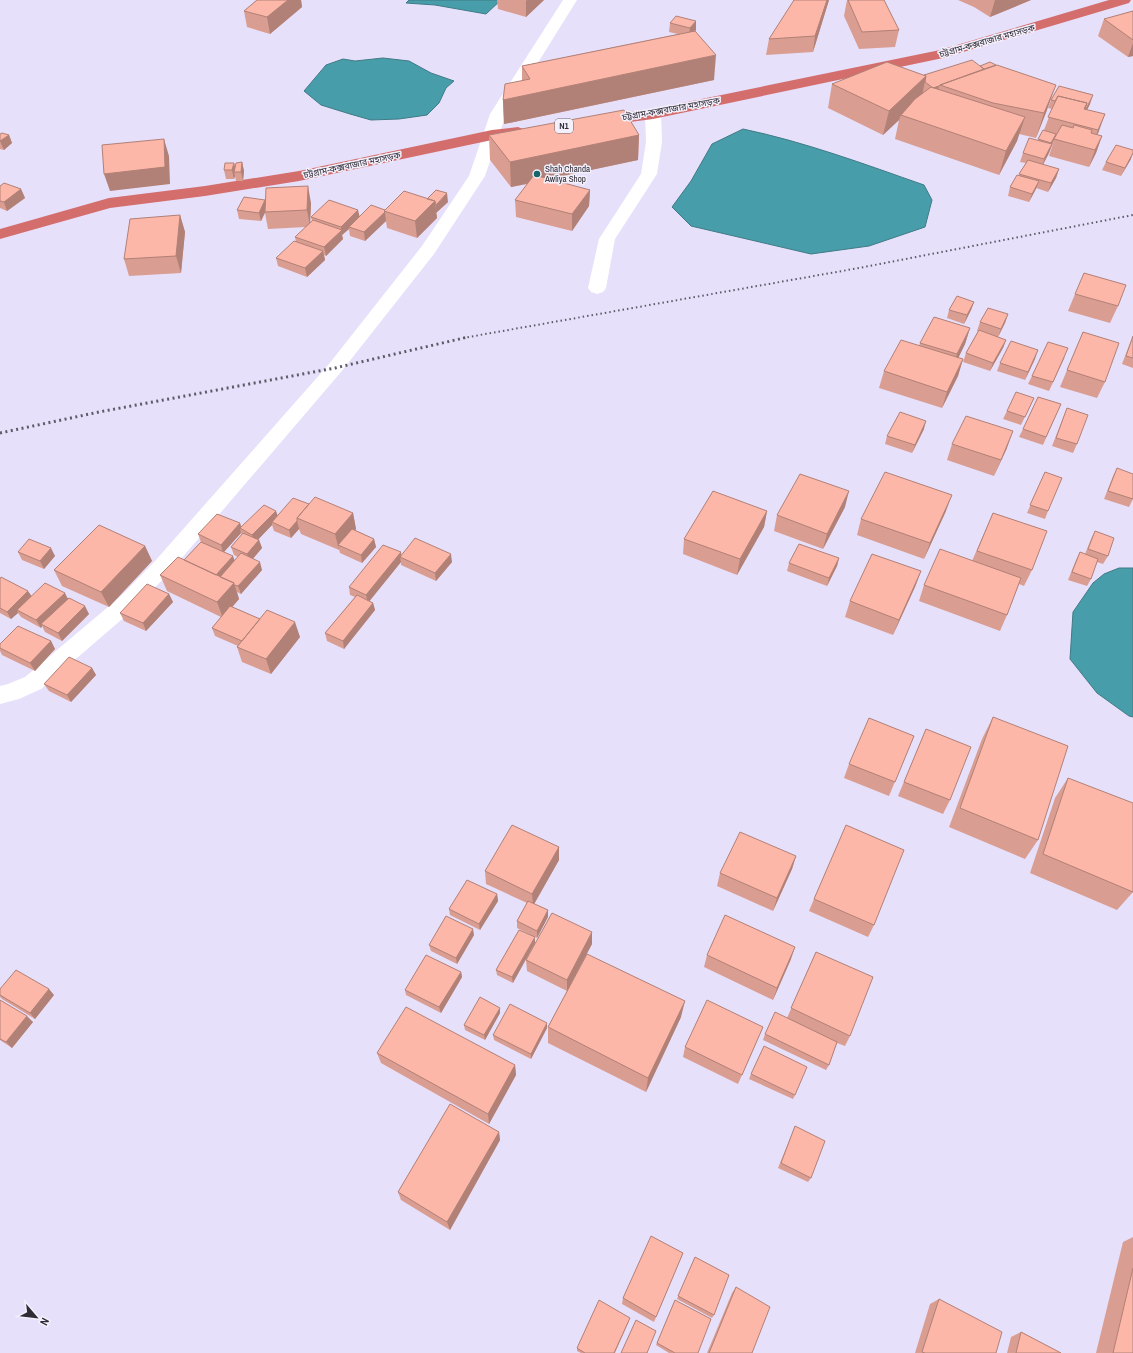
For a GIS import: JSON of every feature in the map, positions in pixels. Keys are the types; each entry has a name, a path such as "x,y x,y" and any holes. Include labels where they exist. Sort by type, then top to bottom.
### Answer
{"highway":[{"name":"চট্টগ্রাম-কক্সবাজার মহাসড়ক","path":"584,123 653,114 943,54 1124,0"},
{"name":"চট্টগ্রাম-কক্সবাজার মহাসড়ক","path":"0,234 109,203 205,191 299,176 492,135 530,130"}],"street":[{"path":"0,695 11,693 33,683 128,602 172,555 335,368 428,250 476,176 492,135 498,114 570,0"},
{"path":"597,288 608,238 650,174 654,142 653,114"}],"shaded area":[{"path":"409,0 501,0 486,14 435,5 406,3"},
{"path":"383,58 409,61 431,73 454,81 446,88 439,103 427,115 399,119 371,120 350,114 321,105 304,91 326,65 343,59 355,61"},
{"path":"743,129 812,147 857,161 924,185 932,200 925,227 869,246 811,254 691,226 672,207 691,181 712,144"},
{"path":"1119,568 1133,568 1133,717 1129,716 1097,693 1070,659 1073,612 1093,583 1104,574"}],"building":[{"path":"257,0 288,0 267,17 244,11"},
{"path":"794,0 827,0 815,36 769,39"},
{"path":"848,0 884,0 899,30 862,32"},
{"path":"1133,11 1133,40 1104,19"},
{"path":"676,16 696,21 690,28 670,23"},
{"path":"695,31 716,55 503,100 505,84 530,79 522,66"},
{"path":"972,60 984,69 933,88 925,82 926,76 924,75"},
{"path":"887,62 926,76 889,111 832,84"},
{"path":"990,62 996,65 984,69 980,66"},
{"path":"997,65 1056,85 1044,113 993,103 940,85"},
{"path":"1059,86 1093,95 1086,109 1087,103 1058,96 1055,101 1051,100"},
{"path":"931,87 1025,117 1006,151 901,115 915,99"},
{"path":"1058,96 1087,103 1084,109 1105,114 1098,130 1048,117"},
{"path":"624,110 639,135 510,162 489,135"},
{"path":"1062,125 1073,128 1074,125 1092,130 1091,133 1102,136 1095,150 1054,139"},
{"path":"1043,130 1056,134 1051,143 1038,139"},
{"path":"2,133 9,135 0,141 0,134"},
{"path":"1029,138 1052,144 1044,159 1023,153"},
{"path":"164,139 165,167 104,174 102,145"},
{"path":"1116,145 1133,150 1133,153 1125,168 1106,162"},
{"path":"1028,160 1059,169 1051,183 1019,174"},
{"path":"242,162 241,172 234,172 236,163"},
{"path":"225,163 234,163 232,170 224,170"},
{"path":"534,175 590,190 572,214 515,200"},
{"path":"1017,175 1039,181 1032,194 1010,187"},
{"path":"4,183 21,189 4,202 0,201 0,186"},
{"path":"308,186 307,210 265,212 266,188"},
{"path":"436,190 447,193 436,205 435,201 427,199"},
{"path":"404,191 435,201 415,221 384,211"},
{"path":"244,197 265,200 259,213 237,210"},
{"path":"329,200 358,210 341,227 311,217"},
{"path":"371,205 385,210 385,212 364,232 349,227"},
{"path":"180,215 176,256 124,259 130,219"},
{"path":"313,220 342,230 324,247 295,237"},
{"path":"294,241 323,251 305,268 276,258"},
{"path":"1084,273 1126,285 1118,306 1075,294"},
{"path":"957,296 974,302 967,315 949,310"},
{"path":"988,308 1008,314 1001,329 980,322"},
{"path":"934,317 970,328 957,354 920,343"},
{"path":"979,330 1006,340 993,363 966,353"},
{"path":"1083,332 1119,343 1105,382 1067,370"},
{"path":"1133,336 1133,358 1126,356"},
{"path":"901,340 963,359 947,392 884,371"},
{"path":"1011,341 1038,350 1028,372 1000,363"},
{"path":"1048,342 1068,348 1053,382 1032,376"},
{"path":"1016,392 1034,398 1025,417 1007,411"},
{"path":"1038,397 1061,404 1046,437 1023,429"},
{"path":"1067,408 1088,415 1077,444 1056,438"},
{"path":"900,412 926,421 915,445 887,436"},
{"path":"966,416 1013,431 1001,460 952,444"},
{"path":"1117,468 1133,474 1133,499 1108,491"},
{"path":"885,472 952,495 930,543 861,519"},
{"path":"1045,472 1062,478 1048,511 1030,505"},
{"path":"800,474 849,491 827,534 777,515"},
{"path":"713,491 767,511 740,559 684,539"},
{"path":"315,497 353,513 335,534 297,518"},
{"path":"293,498 309,504 289,530 272,522"},
{"path":"264,505 276,511 252,535 240,528"},
{"path":"993,513 1047,531 1032,570 977,551"},
{"path":"217,514 240,523 221,545 198,534"},
{"path":"99,525 145,546 101,592 54,570"},
{"path":"352,529 374,539 361,555 338,545"},
{"path":"1095,531 1114,538 1108,556 1088,549"},
{"path":"243,533 259,540 247,554 231,547"},
{"path":"415,538 451,554 435,573 400,557"},
{"path":"29,539 51,548 40,561 18,552"},
{"path":"201,542 233,556 216,575 184,560"},
{"path":"799,544 839,558 829,578 789,563"},
{"path":"383,545 401,552 366,595 349,587"},
{"path":"940,549 1021,578 1007,615 924,585"},
{"path":"1080,552 1098,559 1091,579 1072,572"},
{"path":"241,553 260,562 238,586 220,577"},
{"path":"872,554 921,571 899,620 850,601"},
{"path":"178,557 234,583 217,602 160,575"},
{"path":"1,577 28,591 7,612 0,608"},
{"path":"45,583 65,593 36,620 17,610"},
{"path":"147,584 169,594 143,623 120,613"},
{"path":"357,595 373,603 343,641 325,633"},
{"path":"69,598 85,606 58,633 41,624"},
{"path":"230,606 260,619 242,641 212,628"},
{"path":"267,610 295,622 266,659 237,647"},
{"path":"18,626 51,641 30,663 0,648 0,644"},
{"path":"69,657 92,668 67,695 44,684"},
{"path":"993,717 1068,746 1038,840 960,808"},
{"path":"869,718 914,736 895,782 849,764"},
{"path":"926,729 971,747 950,800 904,782"},
{"path":"1068,778 1133,803 1133,892 1043,854"},
{"path":"512,825 559,847 532,894 485,871"},
{"path":"846,825 904,850 874,925 814,899"},
{"path":"740,832 796,856 777,898 720,873"},
{"path":"467,880 497,894 479,924 449,909"},
{"path":"528,901 548,910 537,931 517,921"},
{"path":"552,913 592,932 567,980 526,960"},
{"path":"725,915 795,947 777,988 707,955"},
{"path":"446,916 473,929 456,958 429,945"},
{"path":"519,930 535,937 512,977 496,970"},
{"path":"816,952 873,977 850,1036 791,1008"},
{"path":"587,954 685,1001 648,1078 548,1027"},
{"path":"426,955 461,972 439,1007 405,990"},
{"path":"16,970 49,989 30,1013 0,995 0,989"},
{"path":"480,997 500,1008 484,1035 464,1025"},
{"path":"0,1000 27,1016 6,1042 0,1039"},
{"path":"707,1000 763,1027 742,1075 685,1047"},
{"path":"510,1004 547,1023 531,1054 493,1035"},
{"path":"406,1007 515,1065 488,1114 377,1053"},
{"path":"775,1012 837,1042 829,1065 765,1034"},
{"path":"764,1046 807,1067 795,1095 751,1074"},
{"path":"450,1104 499,1132 447,1222 398,1192"},
{"path":"795,1126 825,1141 811,1178 781,1163"},
{"path":"651,1236 683,1253 656,1317 623,1298"},
{"path":"695,1257 729,1275 714,1315 678,1296"},
{"path":"1133,1268 1133,1353 1113,1353"},
{"path":"736,1287 770,1307 752,1353 709,1353"},
{"path":"939,1299 1002,1332 996,1353 922,1352"},
{"path":"599,1300 630,1318 614,1353 585,1353 577,1348"},
{"path":"675,1300 711,1319 698,1353 675,1353 657,1343"},
{"path":"636,1320 656,1331 647,1353 621,1353"},
{"path":"1021,1332 1061,1353 1016,1353"}],"railway":[{"path":"466,337 859,268 1133,215"},
{"path":"0,433 99,412 335,368 466,337"}],"place":[{"name":"Shah Chanda Awliya Shop","path":"537,174"}]}
